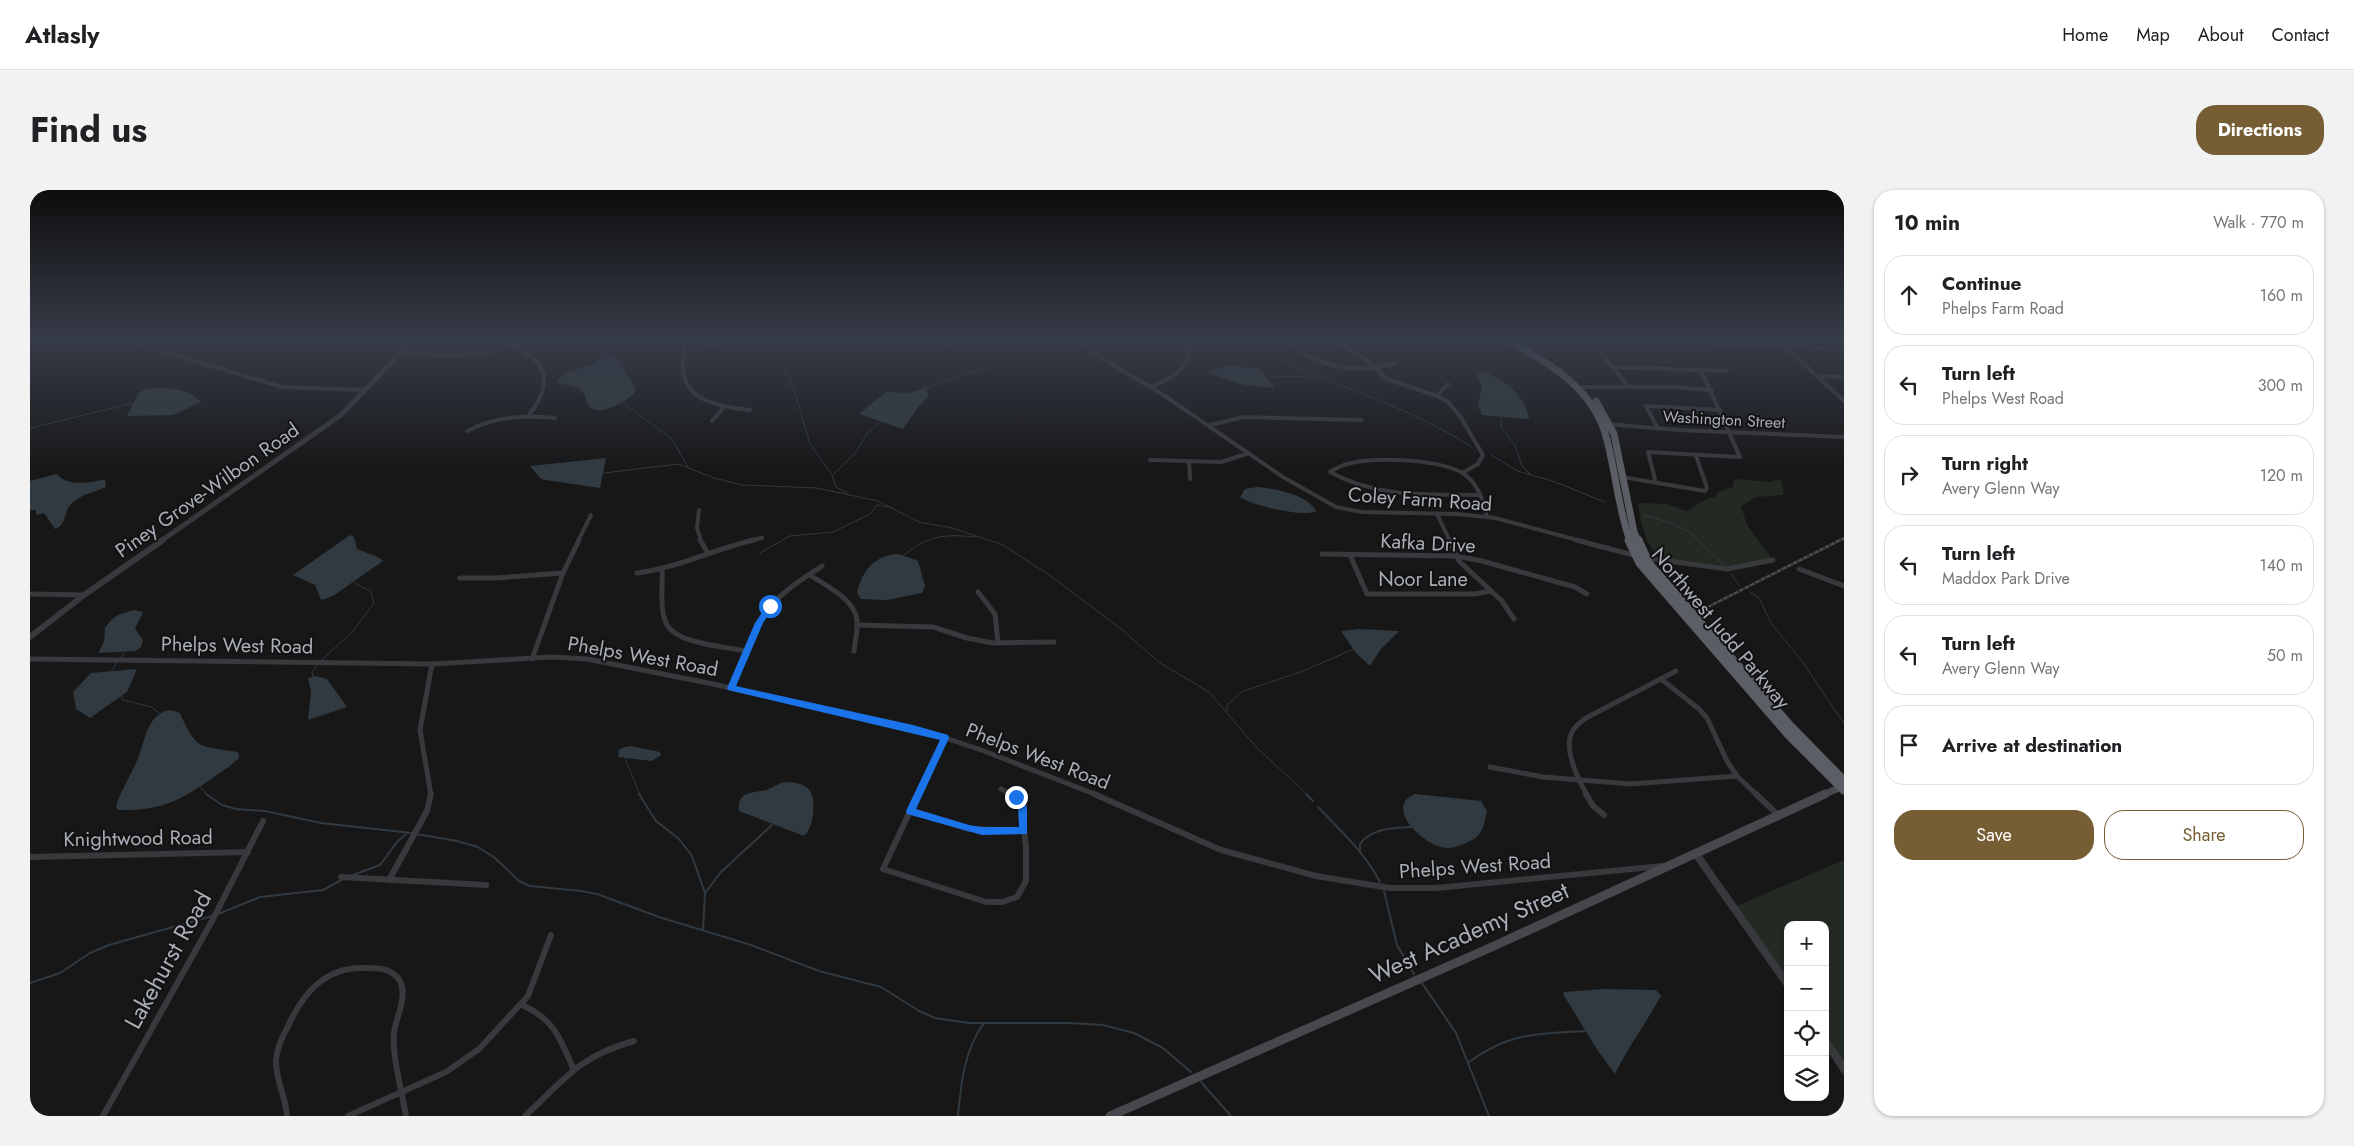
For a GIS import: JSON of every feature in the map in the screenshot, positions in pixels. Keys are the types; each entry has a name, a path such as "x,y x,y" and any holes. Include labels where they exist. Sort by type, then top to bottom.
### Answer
{"highway":[{"name":"Northwest Judd Parkway","path":"1571,382 1589,401 1606,424 1625,530 1655,582 1784,728 1843,786"},
{"name":"Northwest Judd Parkway","path":"1577,382 1600,407 1622,477 1641,557"}],"main road":[{"name":"West Academy Street","path":"1110,1116 1348,1008 1496,945 1843,786"}],"street":[{"path":"266,382 282,387 365,390"},
{"name":"Piney Grove-Wilbon Road","path":"30,637 84,596 334,421 373,382"},
{"path":"529,415 538,404 545,389 546,382"},
{"path":"685,382 686,385 705,401 724,408 750,410"},
{"name":"Coley Farm Road","path":"1143,382 1300,487 1340,509 1362,512 1487,517 1526,525 1607,550 1641,557 1727,569 1774,560"},
{"path":"1151,387 1161,382"},
{"path":"1397,382 1437,396 1455,408 1482,453 1481,462 1462,473"},
{"path":"1625,382 1628,386"},
{"path":"1656,483 1648,452 1740,457 1708,382"},
{"path":"1824,382 1844,401"},
{"path":"1437,396 1448,384"},
{"path":"1583,387 1628,386 1712,390"},
{"path":"1658,429 1646,406 1720,410"},
{"path":"712,421 724,408"},
{"path":"467,431 492,419 529,415 555,418"},
{"path":"1210,426 1244,417 1362,420"},
{"name":"Washington Street","path":"1606,424 1658,429 1844,437"},
{"path":"1150,460 1225,461 1249,453"},
{"path":"1622,477 1705,491 1707,488 1696,456"},
{"path":"1189,461 1190,479"},
{"path":"1479,495 1375,491 1349,483 1330,472 1345,464 1364,461 1432,463 1462,473 1472,482 1479,495 1487,517"},
{"path":"699,510 695,526 697,536 708,553"},
{"path":"1437,514 1456,556 1468,571 1502,601 1514,619"},
{"path":"532,659 563,573 591,515"},
{"path":"637,572 662,570 708,553 762,538"},
{"name":"Kafka Drive","path":"1322,554 1456,556 1575,587 1587,594"},
{"name":"Noor Lane","path":"1350,555 1367,594 1475,594 1491,591"},
{"path":"731,688 759,623 770,606 822,566"},
{"path":"662,570 666,622 670,630 699,642 747,651"},
{"path":"1799,570 1844,586"},
{"path":"460,578 496,578 563,573"},
{"path":"810,575 848,603 856,614 857,625 854,651"},
{"path":"978,592 995,614 998,643"},
{"path":"30,594 84,596"},
{"path":"857,625 933,627 978,641 998,643 1054,642"},
{"name":"Phelps West Road","path":"30,659 432,664 552,657 588,659 913,728 945,738 1080,789 1223,850 1294,871 1348,882 1390,888 1444,888 1668,866"},
{"path":"388,880 427,811 431,797 420,730 432,664"},
{"path":"1604,815 1593,806 1581,781 1570,747 1570,738 1577,724 1676,671"},
{"path":"1661,679 1699,709 1706,718 1727,761 1737,776 1779,816"},
{"path":"945,738 883,869 986,902 1001,903 1013,899 1024,889 1027,877 1022,806 1016,797 1001,789"},
{"path":"1490,767 1542,777 1631,784 1737,776"},
{"path":"911,811 976,830 1024,832"},
{"name":"Lakehurst Road","path":"103,1116 212,921 264,822"},
{"name":"Knightwood Road","path":"30,857 248,852"},
{"path":"1696,854 1784,979"},
{"path":"341,877 486,885"},
{"path":"348,1116 446,1072 468,1059 522,1005 532,988 551,936"},
{"path":"287,1116 287,1107 276,1070 277,1052 298,1003 310,988 330,974 342,970 380,968 392,972 401,983 402,999 394,1031 406,1116"},
{"path":"522,1005 536,1010 551,1022 573,1068"},
{"path":"524,1116 573,1068 598,1052 634,1041"},
{"path":"1829,1046 1844,1069"}],"shaded area":[{"path":"557,382 632,382 636,391 628,399 615,406 596,410 589,407 584,393 579,389"},
{"path":"1236,382 1270,382 1275,388"},
{"path":"1480,382 1504,382 1523,402 1529,419 1482,415 1478,405 1482,387"},
{"path":"145,389 175,389 189,393 201,402 173,415 127,416 138,394"},
{"path":"927,389 928,397 919,406 903,429 859,414 886,392 907,393"},
{"path":"606,458 600,488 541,479 530,466"},
{"path":"57,474 67,481 79,483 105,479 106,487 83,496 71,504 64,521 55,529 44,513 36,515 36,510 30,510 30,481"},
{"path":"1734,479 1772,482 1775,479 1781,480 1784,495 1757,497 1741,506 1747,525 1771,558 1733,567 1667,559 1654,551 1647,541 1638,503 1667,504 1686,511 1708,498 1715,497 1718,492 1733,487"},
{"path":"1257,487 1290,493 1312,505 1316,511 1301,513 1278,510 1255,504 1240,497 1245,489"},
{"path":"350,535 354,537 357,549 378,557 383,561 333,596 321,600 315,585 293,575"},
{"path":"899,554 918,561 925,586 922,593 887,600 861,599 857,593 859,585 862,577 871,565 883,557"},
{"path":"134,610 143,612 135,629 143,640 141,647 135,651 98,653 104,642 105,628 111,620 118,615"},
{"path":"1359,629 1399,631 1380,650 1370,666 1356,653 1341,631"},
{"path":"137,669 127,692 90,718 76,709 73,692 91,673"},
{"path":"315,676 327,679 347,707 308,720 311,692 308,678"},
{"path":"170,710 180,713 191,734 201,744 216,749 238,752 239,758 199,787 168,804 145,809 118,810 116,806 118,800 139,756 147,731 155,717"},
{"path":"631,746 660,752 661,755 652,761 618,757 619,750"},
{"path":"785,782 805,786 812,794 813,817 809,829 804,836 739,811 740,800 746,794 766,790"},
{"path":"1415,794 1481,801 1487,811 1481,831 1473,840 1453,848 1429,842 1419,835 1405,817 1403,808 1406,800"},
{"path":"1844,860 1844,1076 1829,1053 1829,921 1784,921 1784,983 1734,907"},
{"path":"1605,989 1656,990 1661,996 1615,1074 1598,1051 1563,994 1564,992"}],"waterway":[{"path":"790,382 810,444 832,475"},
{"path":"923,389 943,382"},
{"path":"1334,382 1407,412 1440,428 1472,447"},
{"path":"30,428 134,403"},
{"path":"623,403 671,438 688,467"},
{"path":"1501,416 1501,427 1515,445 1522,466 1531,475"},
{"path":"847,493 836,487 832,476 856,452 868,432 881,422"},
{"path":"1491,455 1518,471 1531,475"},
{"path":"604,473 678,464 714,478 742,485 817,488 878,501 919,522 952,528 1001,544 1048,574 1120,628 1160,663 1209,692 1256,747 1308,795"},
{"path":"1531,475 1555,482 1605,502"},
{"path":"760,553 790,536 833,532 870,514 877,505 889,507"},
{"path":"1644,515 1671,523 1688,531 1726,567"},
{"path":"904,555 921,543 938,537 976,537"},
{"path":"1731,574 1740,586"},
{"path":"321,661 354,630 374,603 371,591 354,583"},
{"path":"1750,592 1759,598 1771,623 1801,660 1844,723"},
{"path":"1227,711 1227,705 1241,692 1303,671 1354,649"},
{"path":"120,659 126,650"},
{"path":"112,671 117,662"},
{"path":"313,677 312,672 317,665"},
{"path":"121,695 123,700 151,707 161,714"},
{"path":"625,758 640,795"},
{"path":"199,786 208,795"},
{"path":"206,794 222,805 236,809 265,811 321,823 412,833"},
{"path":"639,794 656,821 679,839 692,856 705,893"},
{"path":"1306,794 1313,801"},
{"path":"1318,807 1360,852 1380,882"},
{"path":"705,893 721,872 772,825"},
{"path":"1360,851 1360,844 1376,832 1411,827"},
{"path":"353,875 380,865 397,842 407,833"},
{"path":"416,834 457,841 478,847 495,858 519,881 530,886 597,894 659,917 751,945 819,971 881,987 919,1011 935,1018 969,1023 984,1023"},
{"path":"218,914 260,897 323,890 343,879"},
{"path":"1384,891 1397,945 1414,974"},
{"path":"703,930 705,893"},
{"path":"30,983 60,973 90,953 109,945 212,916"},
{"path":"1422,983 1456,1033 1489,1116"},
{"path":"958,1116 962,1080 968,1056 977,1033 984,1023"},
{"path":"984,1023 1103,1025 1134,1033 1163,1048 1191,1072"},
{"path":"1469,1062 1498,1045 1524,1036 1585,1031"},
{"path":"1201,1082 1231,1116"}],"railway":[{"path":"1700,611 1844,538"}],"route":[{"path":"770,606 759,623 731,688 913,728 945,738 911,811 969,829 1024,832 1022,806 1016,797"}]}
